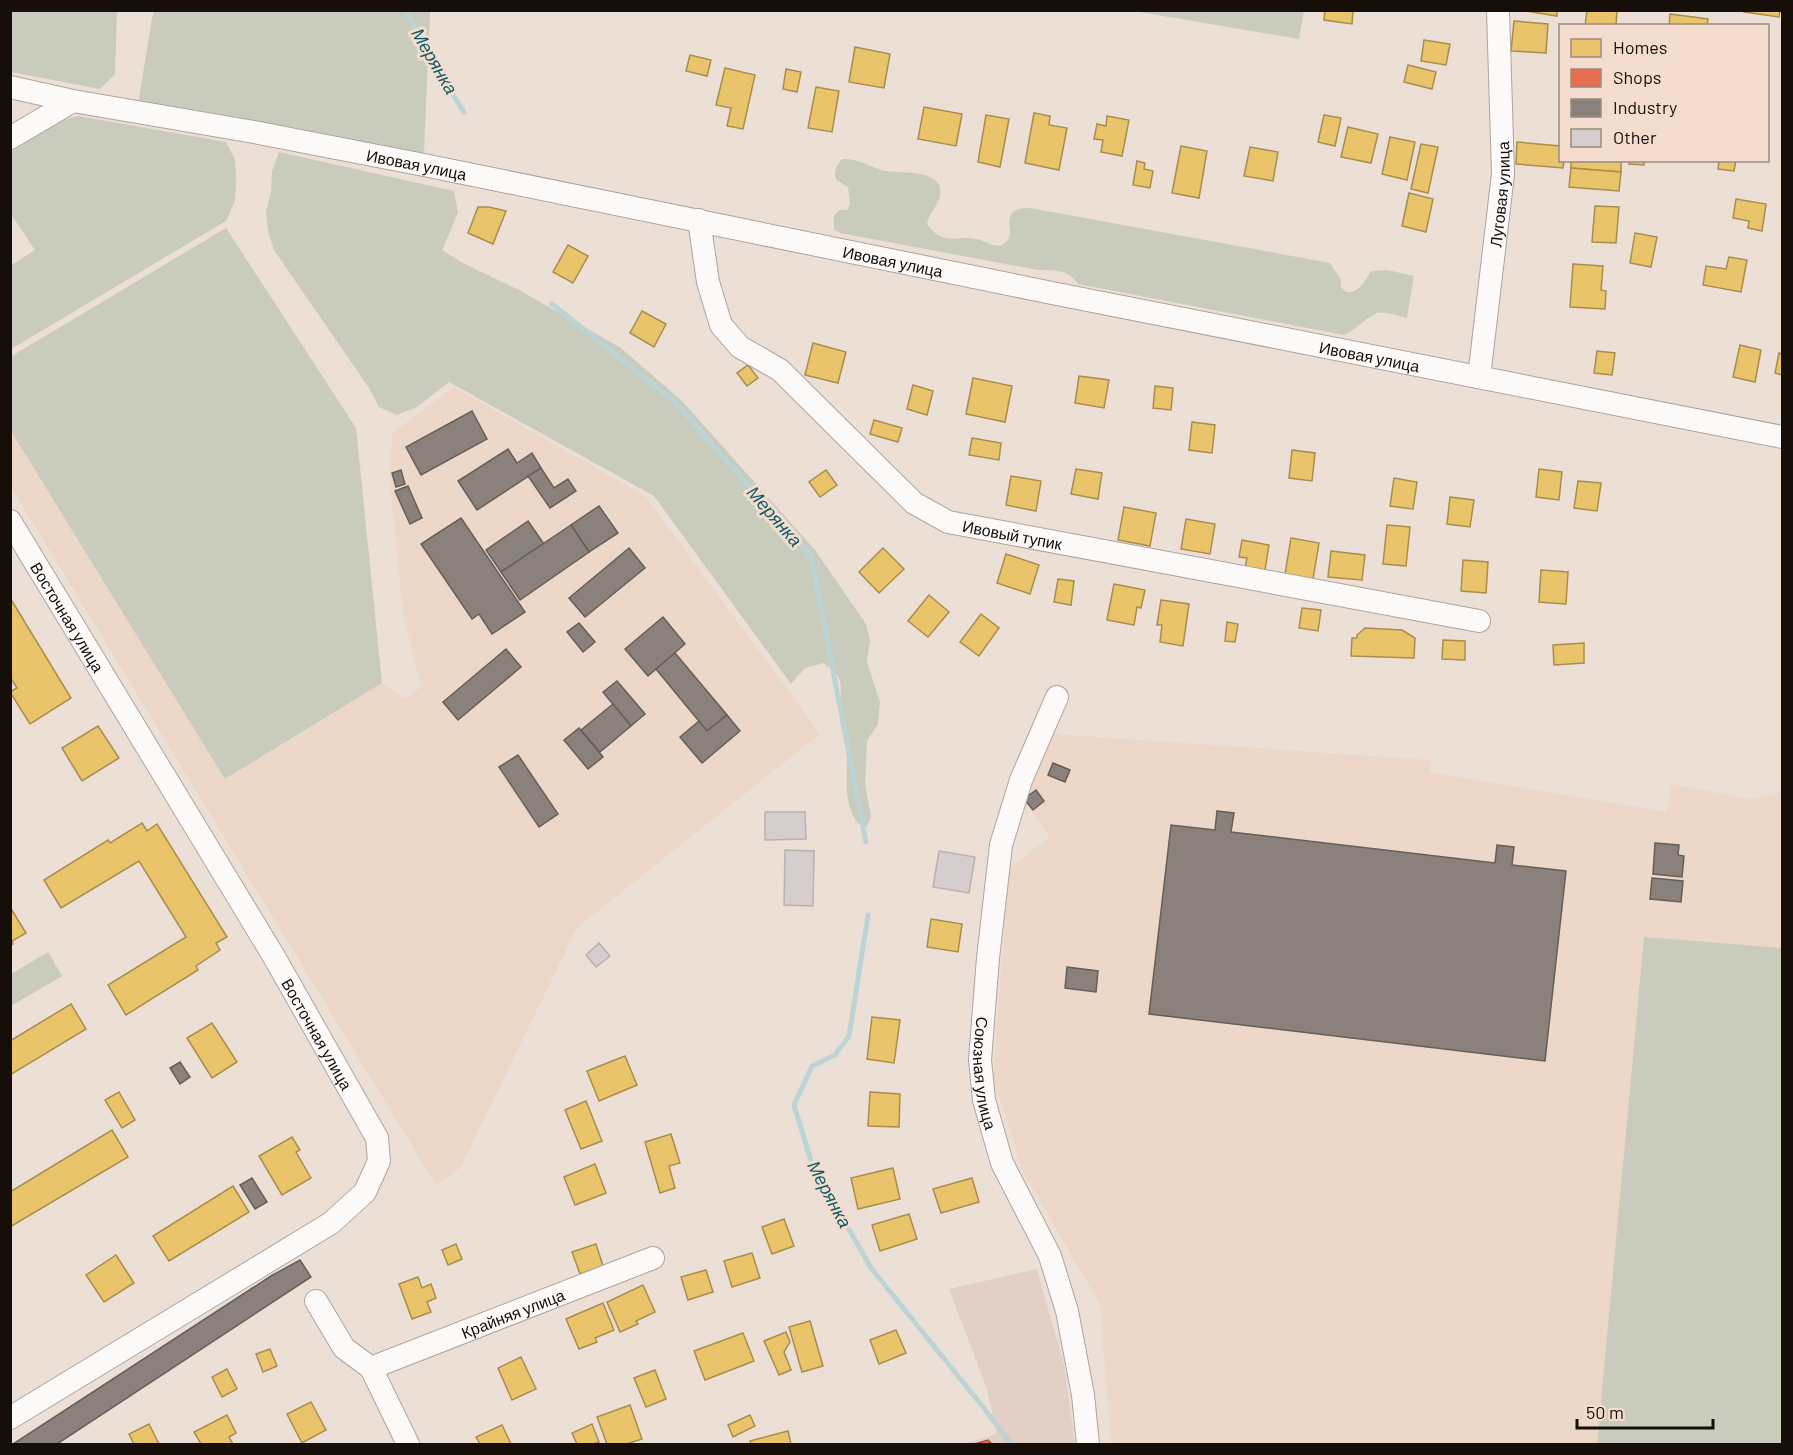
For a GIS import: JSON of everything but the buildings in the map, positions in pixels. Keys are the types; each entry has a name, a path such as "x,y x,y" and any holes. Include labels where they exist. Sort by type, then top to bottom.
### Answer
{"street":[{"name":"Луговая улица","path":"1479,377 1503,174 1498,10"},
{"name":"Ивовая улица","path":"10,87 73,101 254,132 1782,437"},
{"path":"10,138 73,101"},
{"name":"Ивовый тупик","path":"699,220 708,282 722,325 740,346 780,370 914,503 948,522 1479,621"},
{"name":"Восточная улица","path":"10,521 273,955 377,1138 379,1161 365,1192 325,1227 10,1418"},
{"name":"Союзная улица","path":"1056,697 1021,780 1001,844 990,936 980,1060 984,1100 1002,1163 1050,1256 1067,1311 1083,1395 1088,1444"},
{"name":"Крайняя улица","path":"371,1368 653,1258"},
{"path":"316,1301 344,1348 371,1368 408,1444"}],"shaded area":[{"path":"454,387 645,496 820,734 577,928 460,1168 436,1185 11,487 11,431 226,779 382,683 405,699 421,687 403,613 390,484 392,433"},
{"path":"1054,734 1431,760 1430,772 1666,812 1672,784 1748,799 1776,795 1782,789 1782,949 1644,937 1597,1444 1111,1444 1100,1304 1023,1172 993,1078 1009,868 1050,837 1023,800"},
{"path":"1037,1269 1064,1365 1075,1444 964,1444 997,1434 987,1389 949,1289"}],"green space":[{"path":"1304,10 1299,39 1134,11"},
{"path":"10,11 117,11 115,74 100,89 11,72"},
{"path":"154,11 430,11 424,153 138,105"},
{"path":"78,116 226,142 235,160 235,201 226,221 11,349 10,266 35,250 11,214 11,151 59,121"},
{"path":"279,152 454,191 458,213 442,250 461,262 521,291 621,348 682,401 815,550 866,624 870,641 867,662 880,702 878,724 867,741 865,784 871,817 865,830 853,815 848,798 847,755 840,719 841,691 838,676 824,663 805,668 791,684 654,496 449,382 417,407 397,415 379,407 369,388 274,250 268,231 266,212 271,192 272,171"},
{"path":"842,159 858,161 882,170 922,174 935,180 939,185 940,196 927,224 933,231 945,238 977,239 1000,246 1009,237 1009,221 1012,214 1019,209 1033,208 1330,263 1341,280 1341,287 1346,292 1358,289 1371,271 1387,270 1414,276 1407,318 1388,313 1377,313 1344,335 1078,284 1070,275 1060,271 1038,270 840,233 834,229 834,215 840,210 847,210 850,204 848,187 836,180 836,169"},
{"path":"226,228 356,428 382,683 225,779 11,431 10,357"},
{"path":"1644,937 1782,948 1782,1444 1597,1444"},
{"path":"48,952 62,976 11,1006 11,974"}],"waterway":[{"name":"Мерянка","path":"405,10 464,112"},
{"name":"Мерянка","path":"552,304 674,401 811,556 866,842"},
{"name":"Мерянка","path":"868,915 849,1036 835,1055 812,1066 794,1105 812,1164 871,1268 1011,1444"}]}
